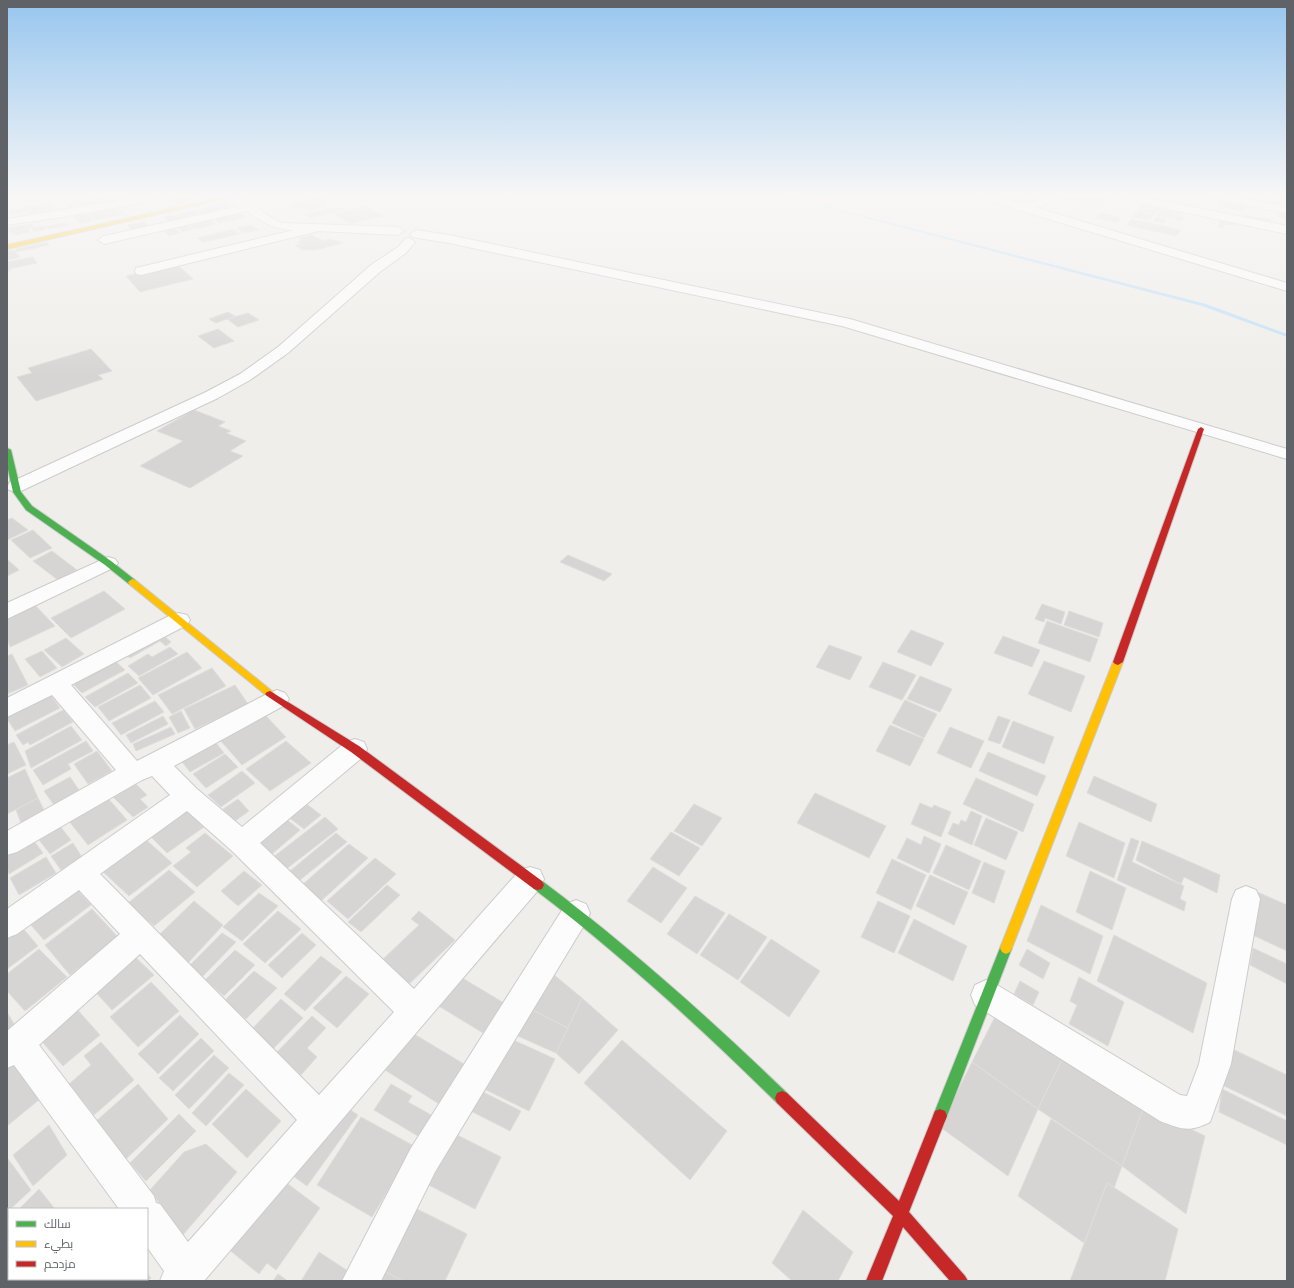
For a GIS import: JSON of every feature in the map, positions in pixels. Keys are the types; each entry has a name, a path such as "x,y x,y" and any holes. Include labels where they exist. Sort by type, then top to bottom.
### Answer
{"street":[{"path":"141,271 198,257"},
{"path":"376,268 381,257"},
{"path":"13,491 206,398 245,377 283,350 376,268 392,257"},
{"path":"537,257 845,322 1287,454"},
{"path":"1187,257 1287,287"},
{"path":"874,1281 986,995 1104,701 1201,429"},
{"path":"7,450 13,491 22,502 108,563 277,699 354,749 576,913 683,1004 775,1091 900,1214 960,1281"},
{"path":"12,603 108,563"},
{"path":"7,708 179,620"},
{"path":"55,683 145,769 188,796 242,843 415,1011"},
{"path":"7,844 277,699"},
{"path":"242,843 354,749"},
{"path":"7,924 188,796"},
{"path":"81,873 319,1119"},
{"path":"148,1219 183,1276 530,879"},
{"path":"986,995 1172,1109 1193,1114 1198,1110 1215,1064 1246,898"},
{"path":"361,1281 423,1160 576,913"},
{"path":"140,935 12,1048 140,1208"}],"building":[{"path":"7,257 20,257 7,260"},
{"path":"33,257 37,263 9,269 11,271 7,271 7,262"},
{"path":"177,264 193,279 140,292 126,276"},
{"path":"228,312 235,316 216,323 209,319"},
{"path":"248,313 259,320 238,327 227,319"},
{"path":"218,329 234,341 214,348 198,336"},
{"path":"91,349 112,371 98,375 103,379 36,401 17,377 32,373 28,368"},
{"path":"194,410 225,422 218,426 231,431 226,433 246,441 230,451 243,456 190,488 140,466 183,441 157,431"},
{"path":"12,518 28,530 7,540 7,520"},
{"path":"33,530 52,548 30,558 11,540"},
{"path":"52,551 77,570 58,580 33,561"},
{"path":"568,555 612,574 604,581 560,562"},
{"path":"7,559 19,570 7,576"},
{"path":"104,591 125,609 71,638 51,618"},
{"path":"32,602 55,626 10,647 7,637 7,614"},
{"path":"1042,604 1065,612 1061,624 1045,618 1044,622 1035,619"},
{"path":"1069,611 1103,623 1099,637 1064,625"},
{"path":"1047,621 1098,639 1090,662 1038,643"},
{"path":"911,630 944,643 931,666 897,652"},
{"path":"161,633 171,642 166,646 160,641 130,658 125,654"},
{"path":"1003,636 1040,650 1032,667 994,653"},
{"path":"66,638 84,654 62,667 44,650"},
{"path":"829,645 862,657 850,680 816,667"},
{"path":"170,647 178,654 139,676 128,666 148,654 152,657"},
{"path":"42,651 57,668 40,677 25,659"},
{"path":"187,652 202,668 153,695 138,678"},
{"path":"12,654 28,685 7,694 7,656"},
{"path":"112,658 125,670 82,693 70,681"},
{"path":"1044,661 1085,676 1071,712 1028,694"},
{"path":"883,662 916,675 902,700 869,687"},
{"path":"212,668 226,686 172,714 158,695"},
{"path":"128,673 138,683 95,707 85,697"},
{"path":"920,676 952,689 940,712 907,699"},
{"path":"140,685 151,698 109,721 98,707"},
{"path":"235,685 248,704 195,729 184,709"},
{"path":"49,693 60,708 15,731 7,719 7,714"},
{"path":"905,700 937,714 924,738 892,723"},
{"path":"155,701 164,712 121,735 112,723"},
{"path":"63,710 73,722 30,745 28,742 23,745 16,735"},
{"path":"181,711 190,728 178,733 169,717"},
{"path":"263,713 286,737 242,765 219,739"},
{"path":"163,716 168,724 131,743 126,735"},
{"path":"998,716 1010,720 1000,744 988,740"},
{"path":"1013,721 1054,737 1044,764 1002,747"},
{"path":"890,725 924,739 910,766 876,751"},
{"path":"71,726 82,740 31,768 25,751"},
{"path":"171,727 175,734 136,751 133,744"},
{"path":"950,727 984,741 971,768 937,753"},
{"path":"213,739 224,753 190,772 179,758"},
{"path":"86,741 93,751 68,764 71,769 43,785 33,770"},
{"path":"286,741 311,763 270,791 246,769"},
{"path":"14,742 26,765 7,774 7,745"},
{"path":"97,751 112,771 88,784 74,764"},
{"path":"988,752 1046,776 1037,796 979,771"},
{"path":"225,754 238,767 206,788 193,774"},
{"path":"25,769 38,798 7,814 7,778"},
{"path":"242,771 255,783 221,807 208,795"},
{"path":"1094,776 1157,804 1151,822 1087,793"},
{"path":"70,777 79,790 54,805 44,791"},
{"path":"976,778 1034,804 1023,832 963,804"},
{"path":"133,781 147,795 140,799 148,807 133,817 111,795"},
{"path":"815,793 886,826 869,858 797,823"},
{"path":"106,796 127,820 88,845 68,820"},
{"path":"38,798 44,810 21,823 16,810"},
{"path":"238,799 249,811 235,821 223,809"},
{"path":"300,799 321,815 304,829 283,813"},
{"path":"920,803 932,808 934,805 951,812 941,837 911,824"},
{"path":"694,804 722,818 702,846 674,831"},
{"path":"184,807 204,827 167,853 147,833"},
{"path":"971,811 982,816 972,845 948,834 953,823 959,825 961,820 966,822"},
{"path":"281,815 300,830 272,854 253,839"},
{"path":"325,817 338,829 285,870 272,858"},
{"path":"986,818 1018,832 1006,860 974,845"},
{"path":"1079,822 1125,843 1114,878 1066,856"},
{"path":"60,826 71,840 50,854 39,840"},
{"path":"671,832 700,848 679,876 650,859"},
{"path":"205,833 233,856 197,887 173,866 191,852 186,848"},
{"path":"336,833 347,842 295,884 285,875"},
{"path":"924,836 941,844 929,873 897,858 907,838 921,845"},
{"path":"31,837 43,853 9,874 7,870 7,852"},
{"path":"143,837 172,863 129,896 100,869"},
{"path":"1131,838 1139,841 1132,862 1184,886 1180,899 1186,902 1184,911 1117,880"},
{"path":"1142,841 1220,875 1217,893 1184,877 1181,884 1136,860"},
{"path":"73,843 82,857 61,870 51,856"},
{"path":"349,844 368,858 321,901 302,885"},
{"path":"946,845 981,861 969,890 933,873"},
{"path":"46,857 56,873 19,895 10,878"},
{"path":"375,858 396,874 348,919 327,901"},
{"path":"892,859 926,875 911,910 876,893"},
{"path":"984,862 1005,871 994,903 972,893"},
{"path":"653,867 687,888 661,923 627,901"},
{"path":"169,870 195,892 154,926 128,903"},
{"path":"244,871 262,885 238,906 221,891"},
{"path":"1090,871 1126,888 1112,930 1076,912"},
{"path":"930,875 968,892 954,925 916,906"},
{"path":"387,885 400,895 361,932 348,922"},
{"path":"78,891 91,905 44,940 24,917 52,903 56,907"},
{"path":"1255,891 1287,905 1287,951 1246,932"},
{"path":"259,893 278,906 242,941 223,927"},
{"path":"695,896 725,913 697,954 667,934"},
{"path":"194,901 223,925 188,963 158,936"},
{"path":"878,901 910,916 894,953 861,937"},
{"path":"1041,905 1103,936 1090,974 1027,941"},
{"path":"92,909 118,937 70,975 45,945"},
{"path":"278,911 301,929 265,963 243,944"},
{"path":"419,911 455,940 407,986 380,962 419,925 411,919"},
{"path":"729,914 767,937 738,980 700,955"},
{"path":"914,919 967,946 953,981 898,953"},
{"path":"21,926 38,946 7,969 7,936"},
{"path":"222,933 236,942 202,977 188,967"},
{"path":"302,933 316,945 282,978 268,965"},
{"path":"1114,935 1207,983 1193,1033 1097,981"},
{"path":"771,939 820,971 789,1017 740,982"},
{"path":"1253,948 1287,964 1287,984 1250,965"},
{"path":"39,949 67,977 25,1011 7,991 7,974"},
{"path":"1027,949 1050,963 1043,979 1019,965"},
{"path":"235,950 255,965 224,996 205,980"},
{"path":"129,951 154,975 112,1010 88,984"},
{"path":"321,956 342,972 305,1011 284,994"},
{"path":"547,969 582,998 568,1028 527,1007"},
{"path":"254,971 277,988 246,1019 224,1001"},
{"path":"454,973 504,1003 483,1033 432,1002"},
{"path":"346,976 369,994 337,1028 313,1008"},
{"path":"1079,977 1124,1002 1108,1046 1069,1024 1077,1005 1070,1001"},
{"path":"1020,981 1039,992 1033,1005 1014,994"},
{"path":"151,982 179,1011 138,1047 110,1017"},
{"path":"582,998 618,1030 579,1074 556,1053"},
{"path":"281,999 303,1018 270,1052 248,1033"},
{"path":"527,1007 568,1028 556,1053 511,1033"},
{"path":"76,1008 100,1035 63,1066 39,1038"},
{"path":"998,1011 1065,1053 1038,1109 972,1062"},
{"path":"7,1012 17,1029 7,1036"},
{"path":"180,1015 199,1034 158,1074 138,1054"},
{"path":"312,1016 326,1028 307,1048 317,1057 301,1075 276,1053"},
{"path":"404,1028 469,1067 444,1107 377,1065"},
{"path":"201,1038 214,1051 173,1091 159,1078"},
{"path":"509,1038 555,1059 529,1111 482,1088"},
{"path":"622,1040 727,1131 690,1180 584,1083"},
{"path":"101,1042 134,1080 94,1115 69,1084 91,1065 84,1056"},
{"path":"1226,1046 1287,1075 1287,1116 1220,1084"},
{"path":"1065,1053 1144,1106 1122,1166 1038,1109"},
{"path":"214,1055 229,1068 189,1109 175,1095"},
{"path":"14,1061 40,1099 7,1126 7,1066"},
{"path":"972,1062 1038,1109 1008,1176 940,1127"},
{"path":"229,1073 244,1085 206,1126 192,1113"},
{"path":"138,1084 168,1119 126,1159 95,1122"},
{"path":"391,1084 412,1096 408,1102 435,1117 423,1139 374,1110"},
{"path":"473,1087 521,1111 510,1131 461,1106"},
{"path":"246,1089 281,1121 247,1158 212,1124"},
{"path":"1222,1089 1287,1121 1287,1145 1219,1112"},
{"path":"340,1103 358,1115 307,1186 289,1173"},
{"path":"1144,1106 1205,1136 1186,1214 1122,1166"},
{"path":"179,1114 196,1131 146,1181 130,1163"},
{"path":"361,1117 414,1146 372,1217 317,1185"},
{"path":"1051,1119 1122,1166 1114,1188 1107,1183 1084,1243 1018,1196"},
{"path":"49,1125 67,1155 33,1186 13,1155"},
{"path":"449,1131 501,1157 475,1209 421,1181"},
{"path":"206,1144 237,1172 182,1236 150,1190 184,1152"},
{"path":"8,1159 31,1190 11,1208 8,1208 7,1212"},
{"path":"280,1178 320,1208 276,1270 267,1263 259,1274 227,1248"},
{"path":"1107,1183 1178,1229 1165,1281 1070,1281"},
{"path":"39,1189 54,1208 20,1208"},
{"path":"413,1207 467,1234 445,1281 403,1281 382,1270"},
{"path":"803,1210 853,1252 838,1281 792,1281 772,1263"},
{"path":"8,1220 8,1280 23,1280 22,1281 7,1281"},
{"path":"319,1252 348,1271 341,1281 301,1281"},
{"path":"382,1270 403,1281 376,1281"},
{"path":"148,1274 151,1278 148,1281 103,1280 148,1280"},
{"path":"278,1274 288,1281 273,1281"},
{"path":"82,1280 83,1281 32,1281"}],"waterway":[{"path":"1019,257 1204,305 1287,336"}],"traffic: fast":[{"path":"7,450 17,492 29,508 108,563 132,582"},
{"path":"538,885 570,909 664,987 782,1098"},
{"path":"940,1116 1006,948"}],"traffic: slow":[{"path":"132,582 270,694"},
{"path":"1006,948 1118,662"}],"traffic: jam":[{"path":"1118,662 1201,429"},
{"path":"270,694 355,749 538,885"},
{"path":"782,1098 900,1213 960,1281"},
{"path":"874,1281 940,1116"}]}
